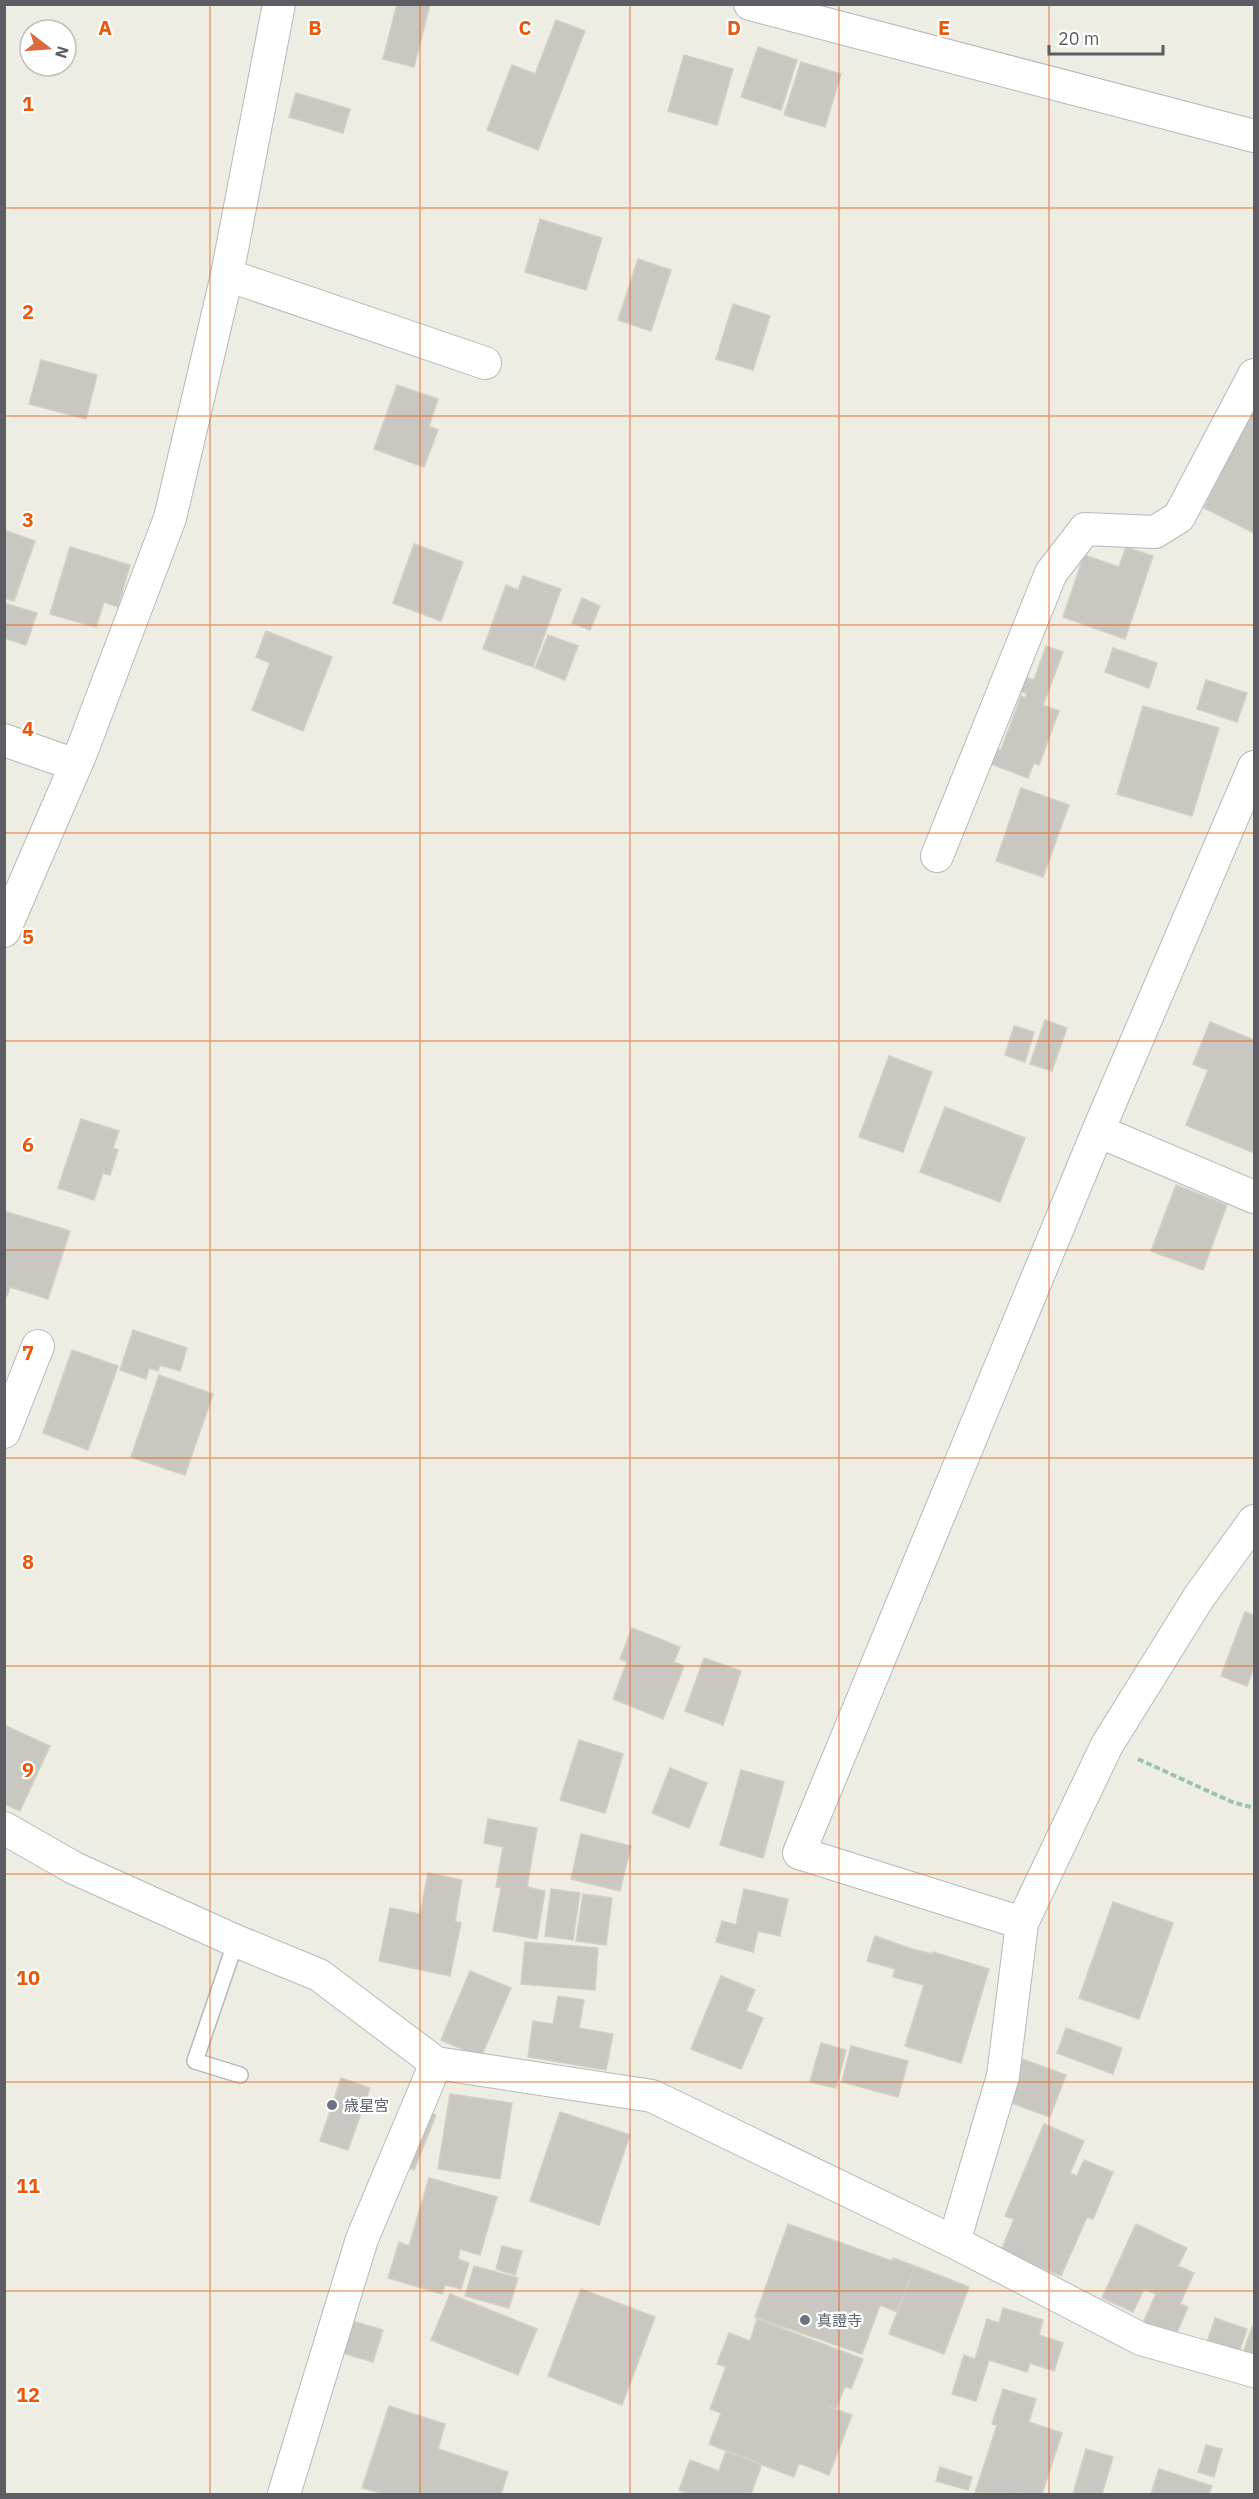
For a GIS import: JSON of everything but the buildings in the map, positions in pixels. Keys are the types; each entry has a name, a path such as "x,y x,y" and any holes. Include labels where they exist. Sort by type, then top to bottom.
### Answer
{"street":[{"path":"4,931 76,765 171,518 227,274 279,4"},
{"path":"750,4 1254,136"},
{"path":"227,274 484,363"},
{"path":"937,856 1051,573 1085,529 1155,532 1179,517 1254,375"},
{"path":"4,740 76,765"},
{"path":"1022,1923 799,1853 1098,1131 1254,767"},
{"path":"1098,1131 1254,1197"},
{"path":"4,1432 38,1346"},
{"path":"954,2241 1003,2076 1022,1923 1107,1745 1200,1597 1254,1521"},
{"path":"4,1827 74,1868 236,1941 319,1975 436,2063 652,2096 954,2241 1141,2339 1254,2372"},
{"path":"284,2494 362,2239 436,2063"}],"lane":[{"path":"236,1941 195,2061 240,2075"}],"path":[{"path":"1107,1745 1232,1802 1254,1808"}],"place":[{"name":"歳星宮","path":"332,2105"},
{"name":"真證寺","path":"805,2320"}]}
